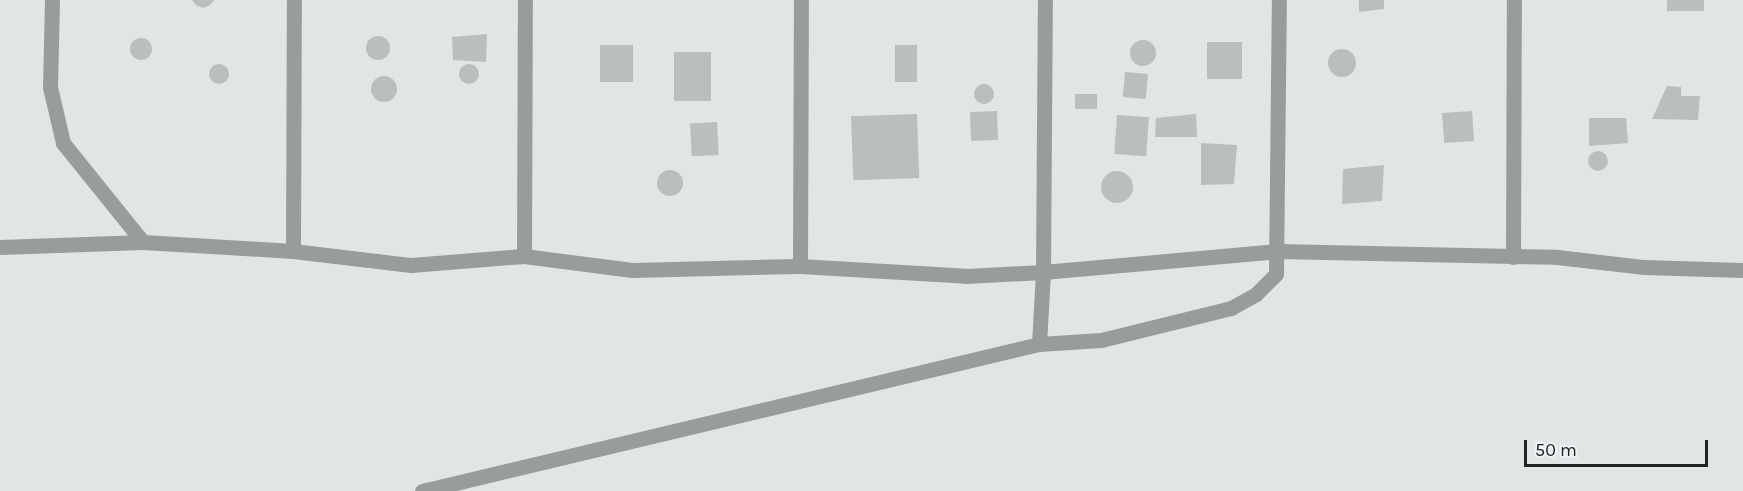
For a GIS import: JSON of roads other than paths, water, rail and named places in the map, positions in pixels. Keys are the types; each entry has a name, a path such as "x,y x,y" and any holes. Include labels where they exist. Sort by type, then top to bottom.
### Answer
{"street":[{"path":"52,0 50,87 63,143 143,242"},
{"path":"293,251 294,0"},
{"path":"524,256 525,0"},
{"path":"800,266 801,0"},
{"path":"1039,344 1043,272 1045,0"},
{"path":"422,491 1039,344 1101,340 1230,309 1256,294 1276,274 1279,0"},
{"path":"1513,257 1514,0"},
{"path":"0,247 143,242 293,251 411,266 524,256 632,270 800,266 966,276 1043,272 1278,251 1557,257 1644,267 1743,270"}]}
